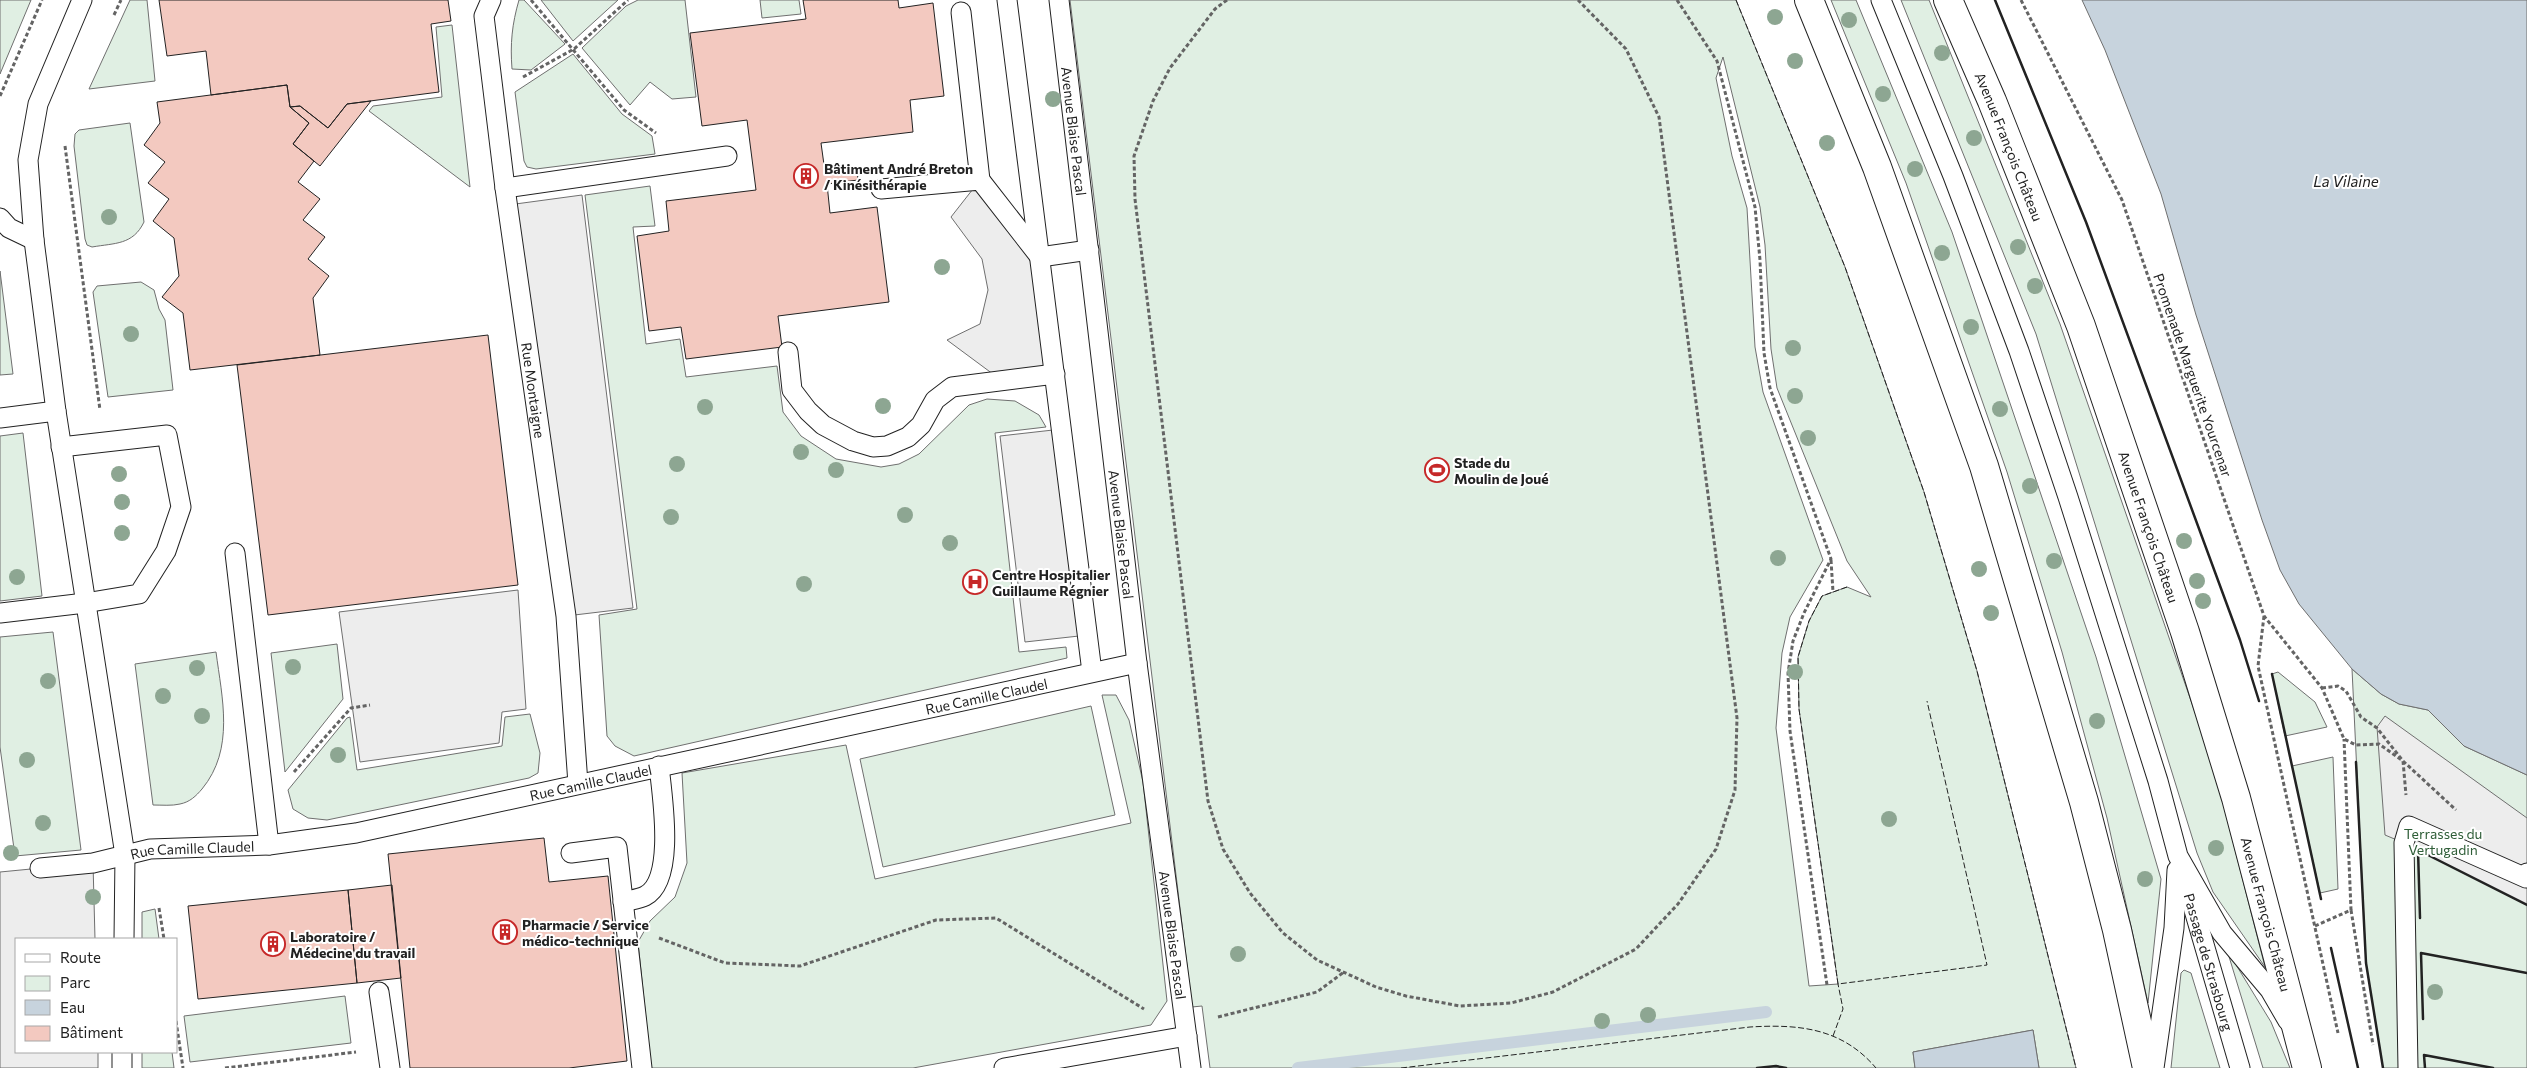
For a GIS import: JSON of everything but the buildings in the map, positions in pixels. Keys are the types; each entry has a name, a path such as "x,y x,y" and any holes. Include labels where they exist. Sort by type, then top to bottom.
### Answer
{"main road":[{"path":"1809,0 1877,168 1984,466 2084,802 2118,930 2147,1068"},
{"name":"Avenue François Château","path":"1948,0 1992,101 2081,326 2150,530 2236,798 2307,1068"}],"lane":[{"path":"82,0 38,104 28,160 34,240 61,447 125,855 124,938"},
{"name":"Rue Montaigne","path":"491,0 484,16 505,188 566,616 578,784"},
{"path":"1007,0 1092,672"},
{"name":"Avenue Blaise Pascal","path":"1060,0 1137,663 1191,1068"},
{"path":"1881,0 1953,176 2019,351 2068,497 2158,781 2178,856 2222,933 2270,990 2300,1041"},
{"path":"961,12 980,180 1040,257"},
{"path":"505,188 727,156"},
{"path":"881,189 980,180"},
{"path":"0,218 9,228 34,240"},
{"path":"1040,257 1089,250"},
{"path":"788,352 792,390 808,411 823,425 853,441 872,447 888,446 908,437 921,425 935,400 952,387 1055,374"},
{"path":"0,418 56,411"},
{"path":"0,613 85,603 139,594 166,552 181,507 167,435 61,447"},
{"path":"235,553 269,845"},
{"name":"Rue Camille Claudel","path":"40,868 93,863 150,848 269,845 356,833 1137,663"},
{"path":"623,902 647,895 659,878 666,842 659,766"},
{"path":"2408,1068 2404,843 2409,826 2526,878 2527,873"},
{"path":"570,854 616,847 642,1068"},
{"path":"2154,1068 2174,928 2178,856"},
{"name":"Passage de Strasbourg","path":"2178,856 2240,1068"},
{"path":"379,992 390,1068"},
{"path":"1004,1068 1187,1036"},
{"path":"122,1053 122,1068"}],"path":[{"path":"0,96 42,0"},
{"path":"531,0 624,110 656,133 661,166"},
{"path":"494,93 574,49 628,0"},
{"path":"1227,0 1215,8 1170,68 1153,101 1134,156 1135,199 1208,801 1223,849 1250,893 1272,922 1317,960 1376,986 1406,996 1460,1006 1511,1003 1553,992 1636,949 1678,904 1716,849 1735,790 1737,718 1659,117 1626,49 1578,0"},
{"path":"1676,0 1718,61 1755,206 1760,260 1764,353 1770,388 1831,559 1834,592"},
{"name":"Promenade Marguerite Yourcenar","path":"2021,0 2122,200 2264,616 2322,688 2344,739"},
{"path":"64,136 104,442"},
{"path":"1827,984 1790,731 1788,673 1793,641 1804,613 1831,559"},
{"path":"2264,616 2258,666 2340,1040"},
{"path":"2322,688 2338,686 2346,691 2361,716 2377,728 2403,761"},
{"path":"264,806 351,708 370,704"},
{"path":"2374,1050 2351,910 2344,739 2356,745 2378,744"},
{"path":"2315,926 2351,910"},
{"path":"626,926 725,963 800,966 936,920 996,918 1187,1036 1208,1020 1316,992 1344,972"},
{"path":"178,1034 183,1068"},
{"path":"225,1068 388,1048"}],"green space":[{"path":"0,0 31,0 0,74"},
{"path":"130,0 147,0 155,81 89,89"},
{"path":"519,0 524,0 565,44 531,70 512,69 512,34"},
{"path":"541,0 618,0 573,41"},
{"path":"638,0 685,0 696,97 672,99 650,82 630,105 582,48 626,6"},
{"path":"760,0 799,0 801,14 762,18"},
{"path":"1070,0 1736,0 1845,267 1924,492 1977,671 2076,1068 2039,1068 2033,1030 1913,1052 1915,1068 1210,1068 1202,1006 1192,1007","holes":["1723,57 1760,207 1765,245 1771,349 1777,388 1847,561 1871,597 1847,587 1822,596 1809,621 1798,657 1799,709 1838,984 1809,986 1776,728 1782,653 1790,617 1823,560 1763,392 1755,347 1747,208 1732,156 1716,78"]},
{"path":"1831,0 1856,0 1952,232 2096,657 2161,879 2148,1003 2107,818 2062,652 2007,472 1906,183"},
{"path":"1901,0 1929,0 2060,324 2214,767 2265,967 2213,892 2197,853 2036,334"},
{"path":"452,25 470,187 369,111 373,106 442,97 436,27"},
{"path":"573,54 622,114 652,136 655,154 536,169 527,167 524,161 515,92"},
{"path":"130,123 144,222 140,230 123,242 92,247 87,245 85,239 74,146 75,134 79,130"},
{"path":"650,186 655,226 633,227 646,344 680,339 686,377 777,366 783,412 801,436 836,459 881,467 899,464 919,454 969,405 987,399 1015,401 1039,415 1046,427 995,433 1019,652 1066,647 1067,658 634,756 615,746 607,736 599,615 637,609 585,195"},
{"path":"0,271 13,374 0,375"},
{"path":"141,282 154,290 159,309 165,320 173,390 108,397 93,292 97,286"},
{"path":"23,433 42,596 0,601 0,436"},
{"path":"53,632 81,850 15,856 0,747 0,637"},
{"path":"337,644 343,699 285,772 271,653"},
{"path":"216,652 224,723 219,757 212,774 200,792 187,802 174,805 153,805 135,664"},
{"name":"Terrasses du Vertugadin","path":"2352,669 2381,694 2399,704 2428,710 2464,746 2527,775 2527,1068 2383,1068 2366,963"},
{"path":"2278,672 2315,702 2327,727 2285,736 2272,674"},
{"path":"1102,695 1116,695 1129,720 1143,782 1167,1001 1151,1025 913,1068 651,1068 638,942 650,921 675,897 687,863 682,773 846,745 875,879 1131,823"},
{"path":"1091,706 1115,815 883,867 860,759"},
{"path":"530,714 540,753 538,773 529,778 327,820 308,818 293,809 288,790 347,718 350,717 357,770 502,746 505,717"},
{"path":"2333,757 2338,889 2320,893 2292,766"},
{"path":"155,909 159,938 142,938 142,912"},
{"path":"2227,950 2271,1022 2290,1068 2263,1068"},
{"path":"2184,970 2191,973 2220,1068 2171,1068 2181,973"},
{"path":"345,996 351,1043 190,1062 184,1016"},
{"path":"142,1053 172,1053 174,1068 142,1068"}],"shaded area":[{"path":"980,180 1040,257 1055,374 1001,380 947,340 980,324 988,290 982,259 951,217"},
{"path":"582,195 633,608 566,616 508,205"},
{"path":"1062,429 1088,635 1025,642 1000,436"},
{"path":"518,590 526,709 502,712 499,743 360,762 339,612"},
{"path":"2385,716 2527,818 2527,905 2385,835 2377,727"},
{"path":"93,863 95,938 15,938 15,1053 98,1053 98,1068 0,1068 0,872"}],"water":[{"name":"La Vilaine","path":"2082,0 2527,0 2527,775 2464,746 2428,710 2399,704 2381,694 2352,669 2299,604 2280,570 2262,520 2196,315 2161,194 2105,50"},
{"path":"2033,1030 2039,1068 1915,1068 1913,1052"}],"waterway":[{"path":"1298,1068 1766,1012"}],"fence":[{"path":"1736,0 1845,267 1924,492 1977,671 2076,1068"},
{"path":"1847,587 1822,596 1809,621 1798,657 1799,709 1838,984 1987,965 1927,701"},
{"path":"1833,1036 1843,1009 1838,984"},
{"path":"1401,1068 1768,1026 1819,1031 1849,1044 1876,1068"}],"wall":[{"path":"1995,0 2086,222 2240,640 2259,701"},
{"path":"2272,674 2321,899"},
{"path":"2356,762 2366,963 2383,1068"},
{"path":"2420,918 2418,850 2527,905"},
{"path":"2331,948 2358,1068"},
{"path":"2423,1019 2421,953 2527,973"},
{"path":"2425,1068 2424,1055 2493,1068"},
{"path":"1757,1068 1776,1066 1786,1068"}],"place":[{"name":"Bâtiment André Breton / Kinésithérapie","path":"806,176"},
{"name":"Stade du Moulin de Joué","path":"1437,470"},
{"name":"Centre Hospitalier Guillaume Régnier","path":"975,582"},
{"name":"Pharmacie / Service médico-technique","path":"505,932"},
{"name":"Laboratoire / Médecine du travail","path":"273,944"}]}
